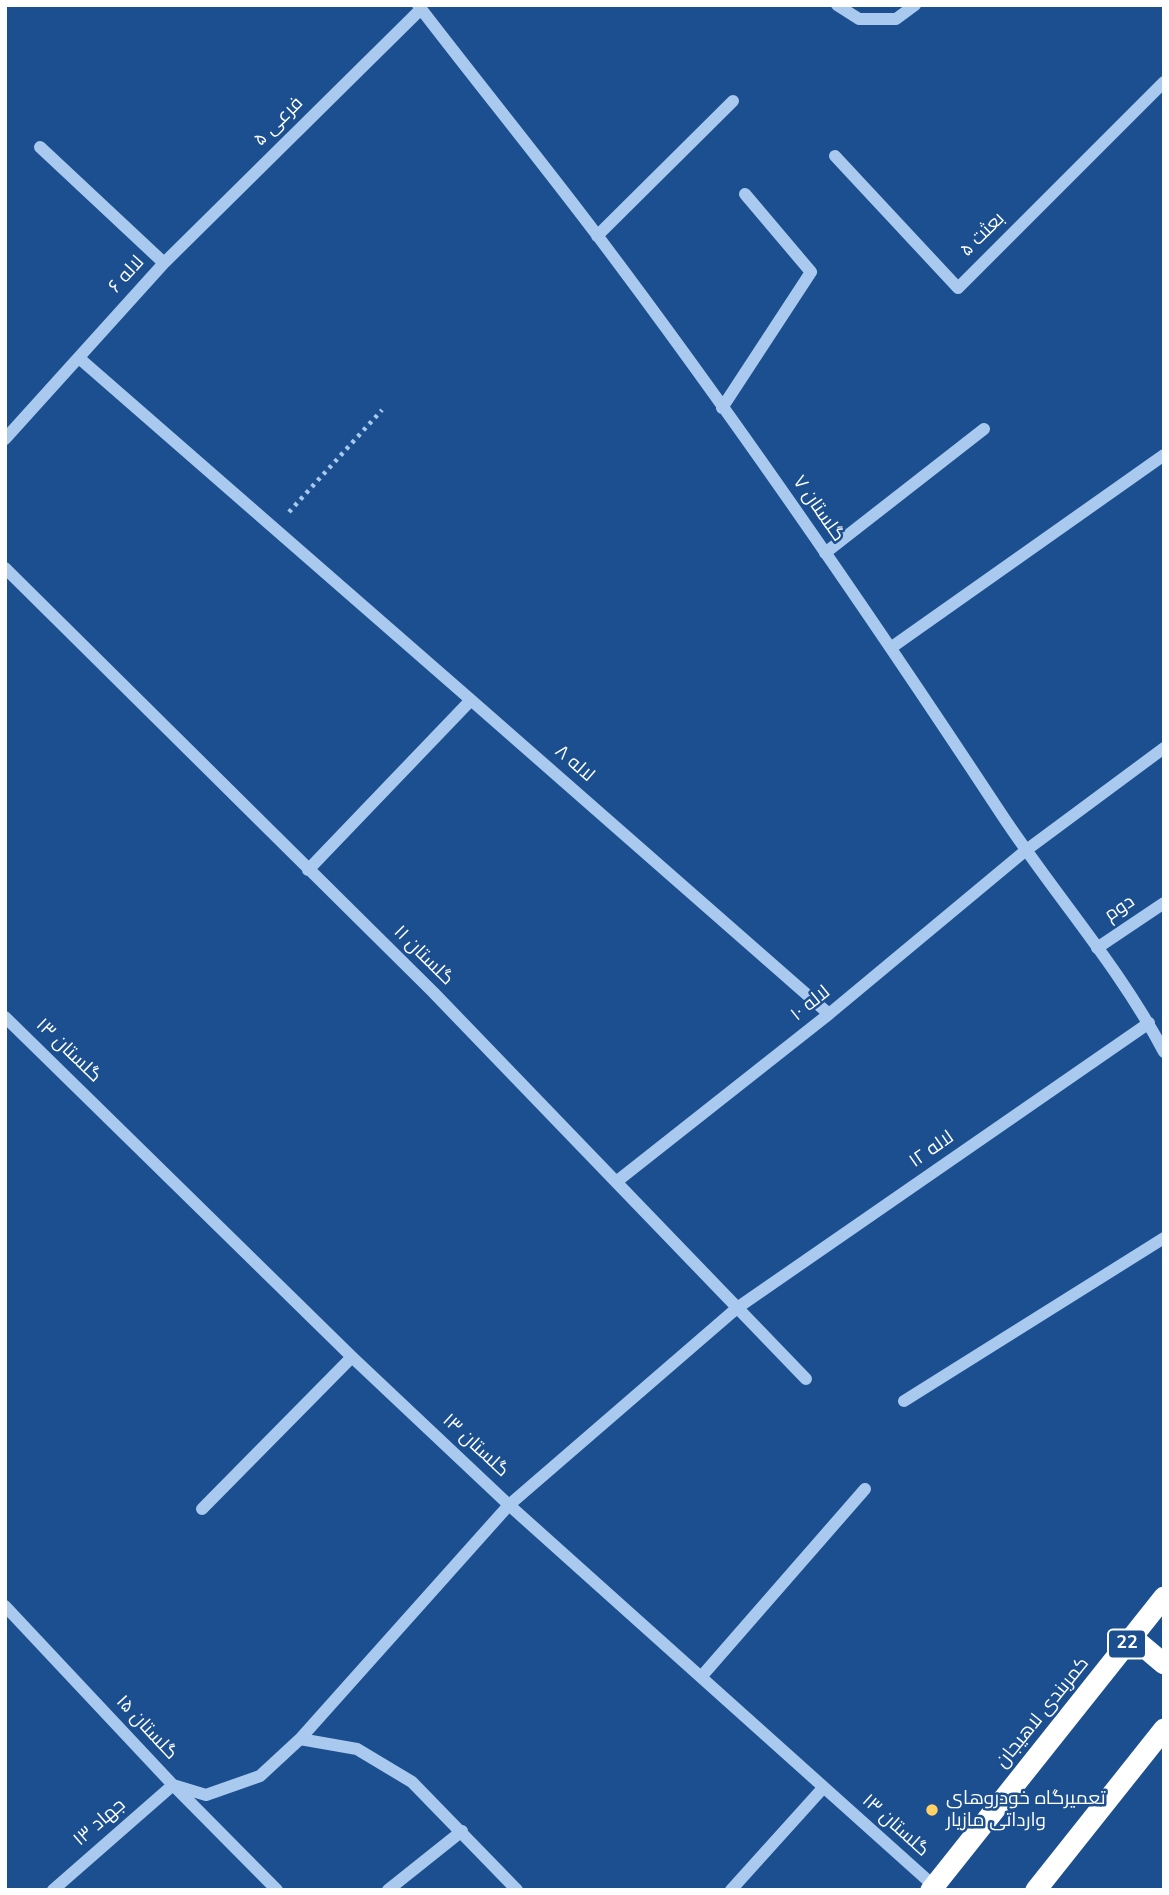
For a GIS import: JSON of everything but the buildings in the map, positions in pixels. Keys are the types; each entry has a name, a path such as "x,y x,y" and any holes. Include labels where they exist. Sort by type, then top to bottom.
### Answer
{"highway":[{"name":"کمربندی لاهیجان","path":"932,1888 1164,1597"},
{"path":"1132,1637 1164,1664"},
{"path":"1036,1890 1164,1729"}],"street":[{"path":"837,5 859,19 897,19 915,5"},
{"name":"گلستان ۷","path":"419,7 597,236 722,408 892,647 1026,851 1149,1023 1164,1052"},
{"name":"فرعی ۵","path":"164,263 419,7"},
{"name":"بعثت ۵","path":"835,156 958,288 1164,82"},
{"path":"597,236 733,101"},
{"name":"لاله ۶","path":"5,439 164,263 40,146"},
{"path":"722,408 811,272 745,194"},
{"name":"لاله ۸","path":"79,358 829,1014"},
{"path":"825,553 984,429"},
{"path":"892,647 1164,455"},
{"name":"گلستان ۱۱","path":"5,568 433,992 806,1379"},
{"path":"308,870 471,699"},
{"name":"لاله ۱۰","path":"616,1182 829,1014 1026,851 1164,748"},
{"name":"دوم","path":"1097,948 1164,903"},
{"name":"گلستان ۱۳","path":"5,1017 352,1357 509,1505 932,1888"},
{"name":"لاله ۱۲","path":"509,1505 737,1308 1149,1023"},
{"path":"904,1401 1164,1238"},
{"path":"202,1509 352,1357"},
{"path":"701,1678 865,1489"},
{"name":"گلستان ۱۵","path":"5,1606 173,1785 206,1795 260,1776 300,1739 509,1505"},
{"path":"300,1739 357,1749 412,1782 517,1890"},
{"path":"173,1785 277,1890"},
{"name":"جهاد ۱۳","path":"53,1890 173,1785"},
{"path":"731,1890 823,1787"},
{"path":"388,1890 462,1831"}],"path":[{"path":"274,528 382,411"}],"place":[{"name":"تعمیرگاه خودروهای وارداتی مازیار","path":"932,1810"}]}
